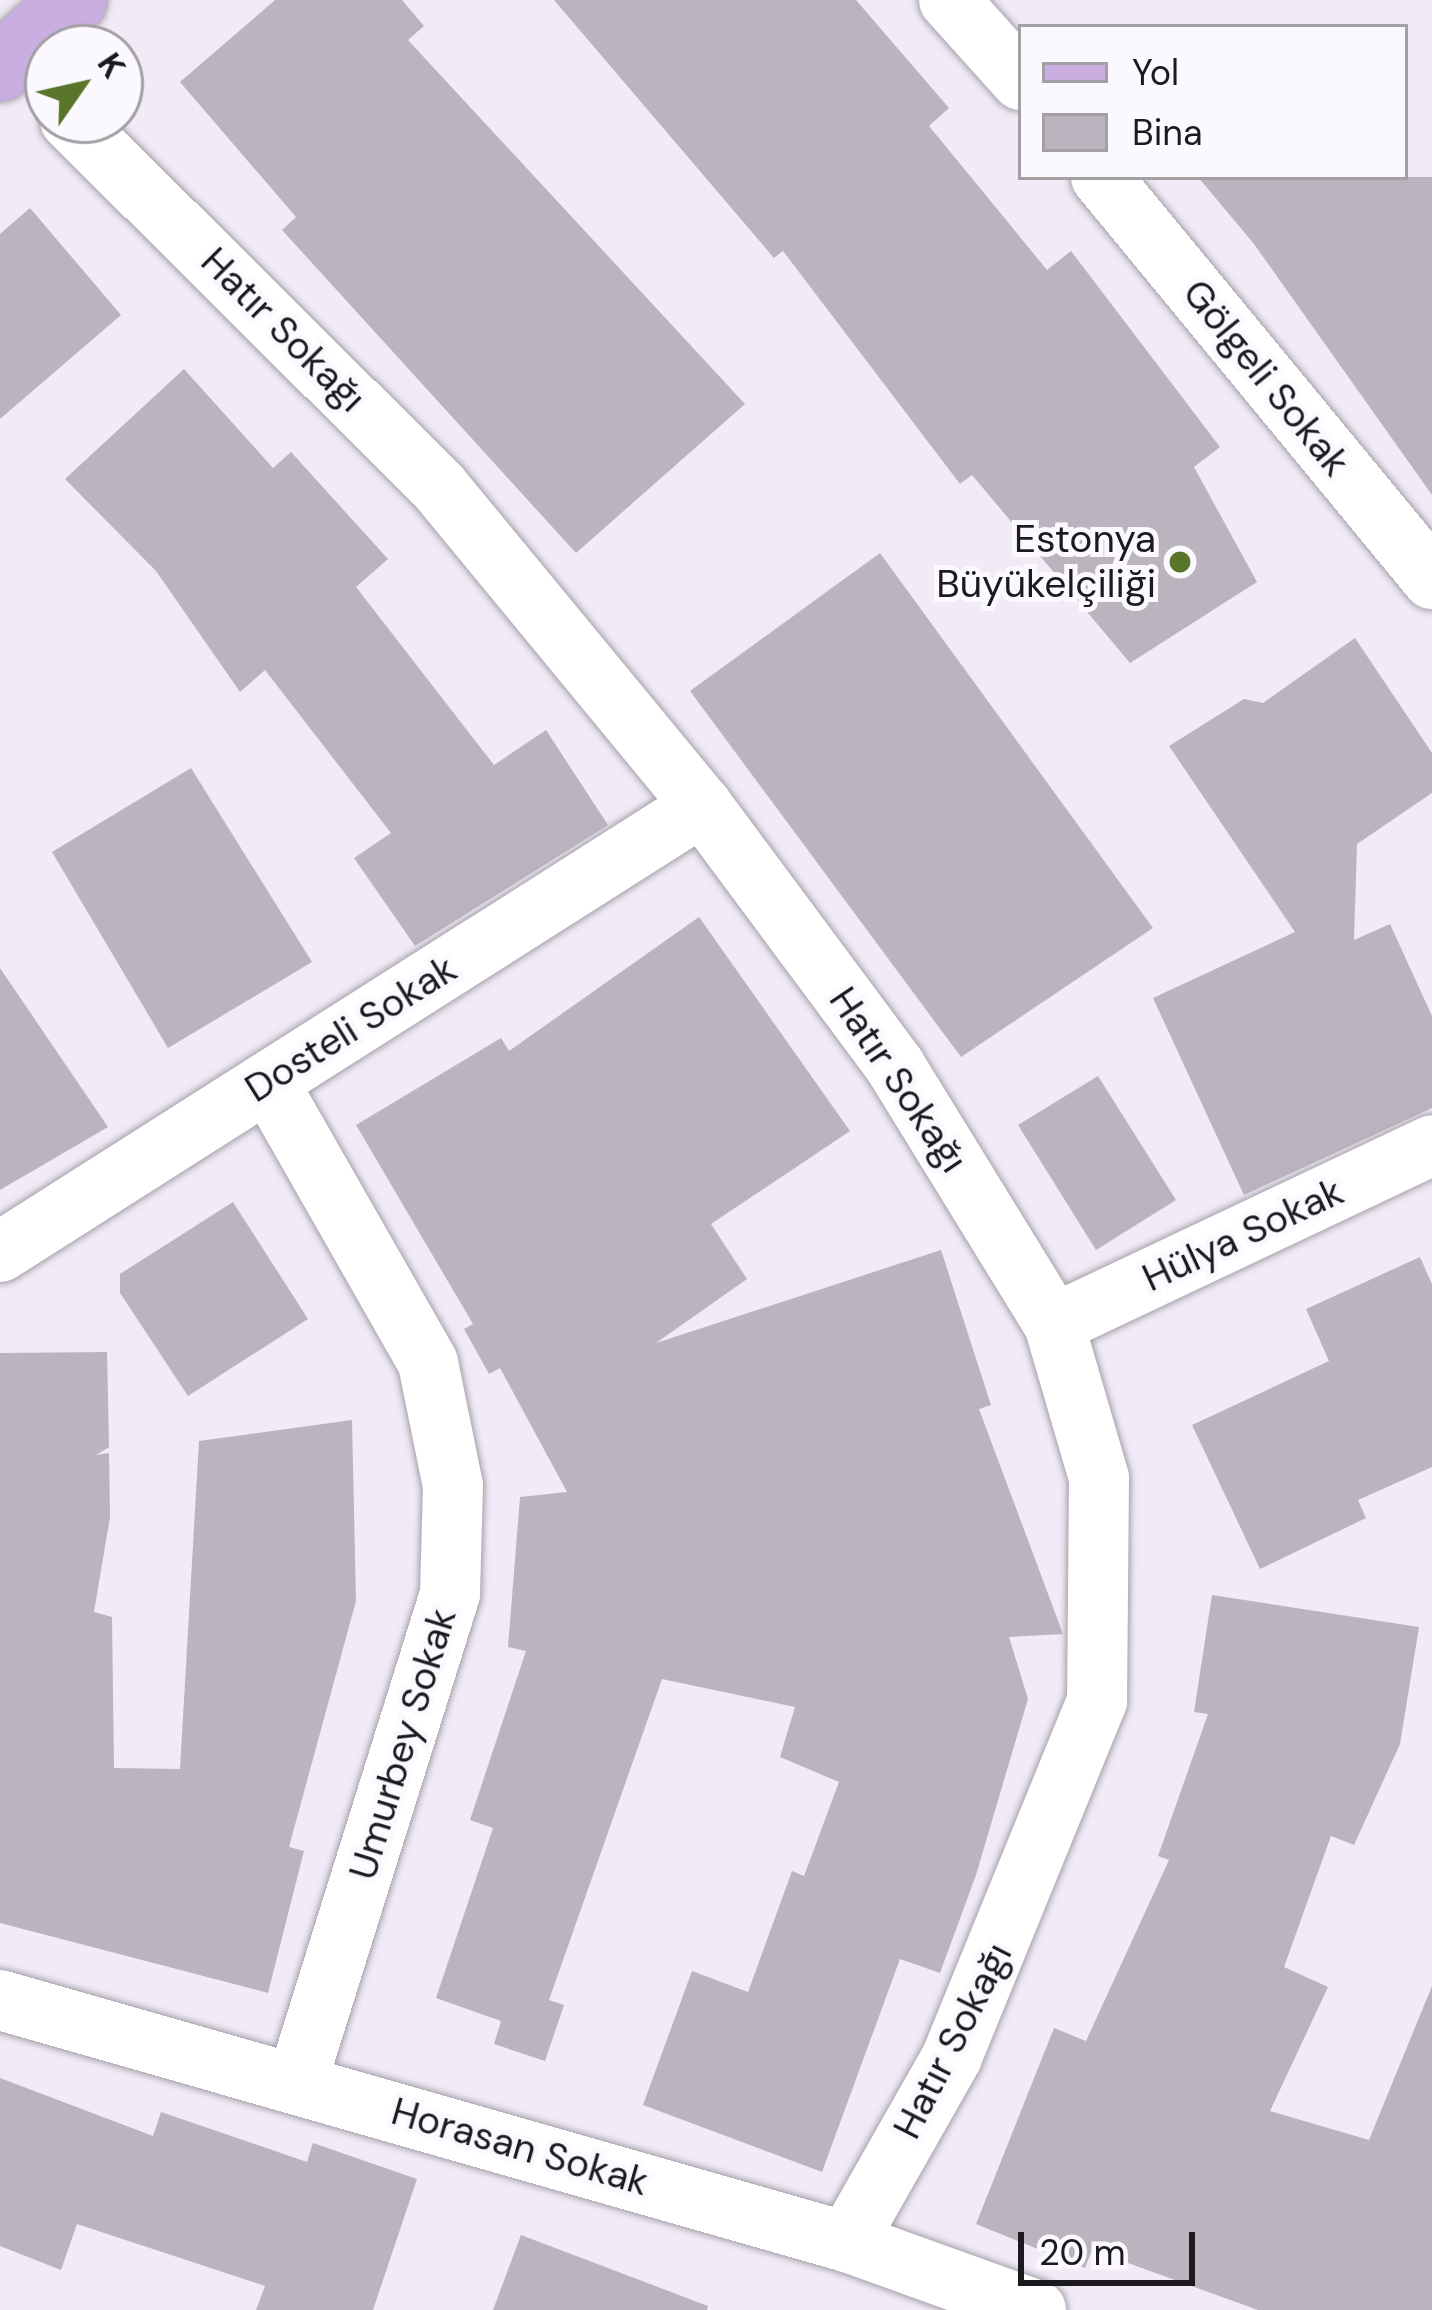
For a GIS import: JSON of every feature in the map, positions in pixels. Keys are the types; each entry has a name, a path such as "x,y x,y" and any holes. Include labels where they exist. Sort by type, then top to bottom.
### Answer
{"main road":[{"path":"14,70 74,0"}],"street":[{"path":"949,0 1018,77"},
{"name":"Hatır Sokağı","path":"94,144 439,487 702,806 895,1066 1054,1324 1099,1478 1106,1593 1097,1701 952,2057 847,2242"},
{"name":"Gölgeli Sokak","path":"1103,180 1432,579"},
{"name":"Dosteli Sokak","path":"0,1252 702,806"},
{"name":"Umurbey Sokak","path":"268,1082 428,1363 453,1486 450,1594 297,2083"},
{"name":"Hülya Sokak","path":"1054,1324 1432,1145"},
{"name":"Horasan Sokak","path":"0,2000 847,2242 1036,2310"}],"building":[{"path":"275,0 402,0 424,26 408,40 745,404 576,553 282,230 296,217 180,82"},
{"path":"554,0 856,0 949,108 929,126 1047,270 1071,251 1220,447 1194,467 1257,582 1130,663 972,475 960,484 783,251 774,258"},
{"path":"1432,177 1432,495 1254,244 1201,180"},
{"path":"30,208 121,315 0,419 0,234"},
{"path":"184,369 273,468 291,452 388,559 356,587 494,765 546,730 608,825 415,946 354,858 391,833 265,670 240,692 156,571 65,479"},
{"path":"880,553 1153,928 961,1057 690,691"},
{"path":"1355,638 1432,753 1432,793 1357,844 1354,940 1390,924 1432,1016 1432,1108 1244,1195 1153,998 1295,932 1169,746 1244,699 1263,703"},
{"path":"191,768 312,962 168,1048 52,852"},
{"path":"699,917 850,1131 711,1224 747,1279 656,1343 941,1250 991,1405 979,1409 1063,1634 1009,1637 1028,1699 976,1875 940,1973 900,1959 822,2172 643,2105 692,1971 748,1992 792,1871 804,1876 839,1782 780,1757 795,1707 662,1679 549,2000 564,2005 545,2061 494,2044 501,2021 436,1998 493,1828 470,1820 526,1651 508,1647 520,1497 567,1492 500,1368 489,1374 464,1329 473,1324 356,1125 501,1038 509,1051"},
{"path":"0,968 108,1127 0,1190"},
{"path":"1098,1076 1176,1200 1096,1250 1018,1125"},
{"path":"233,1202 308,1319 188,1396 120,1293 120,1274"},
{"path":"1420,1257 1432,1284 1432,1467 1358,1500 1366,1518 1260,1569 1192,1425 1329,1361 1306,1309"},
{"path":"107,1352 109,1447 96,1455 109,1453 110,1517 94,1612 112,1617 114,1768 180,1769 199,1441 352,1420 356,1601 289,1847 304,1851 268,1993 0,1923 0,1353"},
{"path":"1212,1595 1419,1627 1400,1744 1354,1845 1331,1836 1284,1967 1328,1987 1270,2111 1369,2140 1432,1986 1432,2310 1258,2310 1092,2250 1085,2268 976,2224 1054,2028 1086,2041 1169,1860 1158,1856 1208,1714 1194,1712"},
{"path":"0,2078 153,2136 161,2112 307,2162 313,2143 417,2179 373,2310 256,2310 265,2286 77,2224 61,2270 0,2246"},
{"path":"521,2235 708,2306 707,2310 493,2310"}],"place":[{"name":"Estonya Büyükelçiliği","path":"1180,562"}]}
